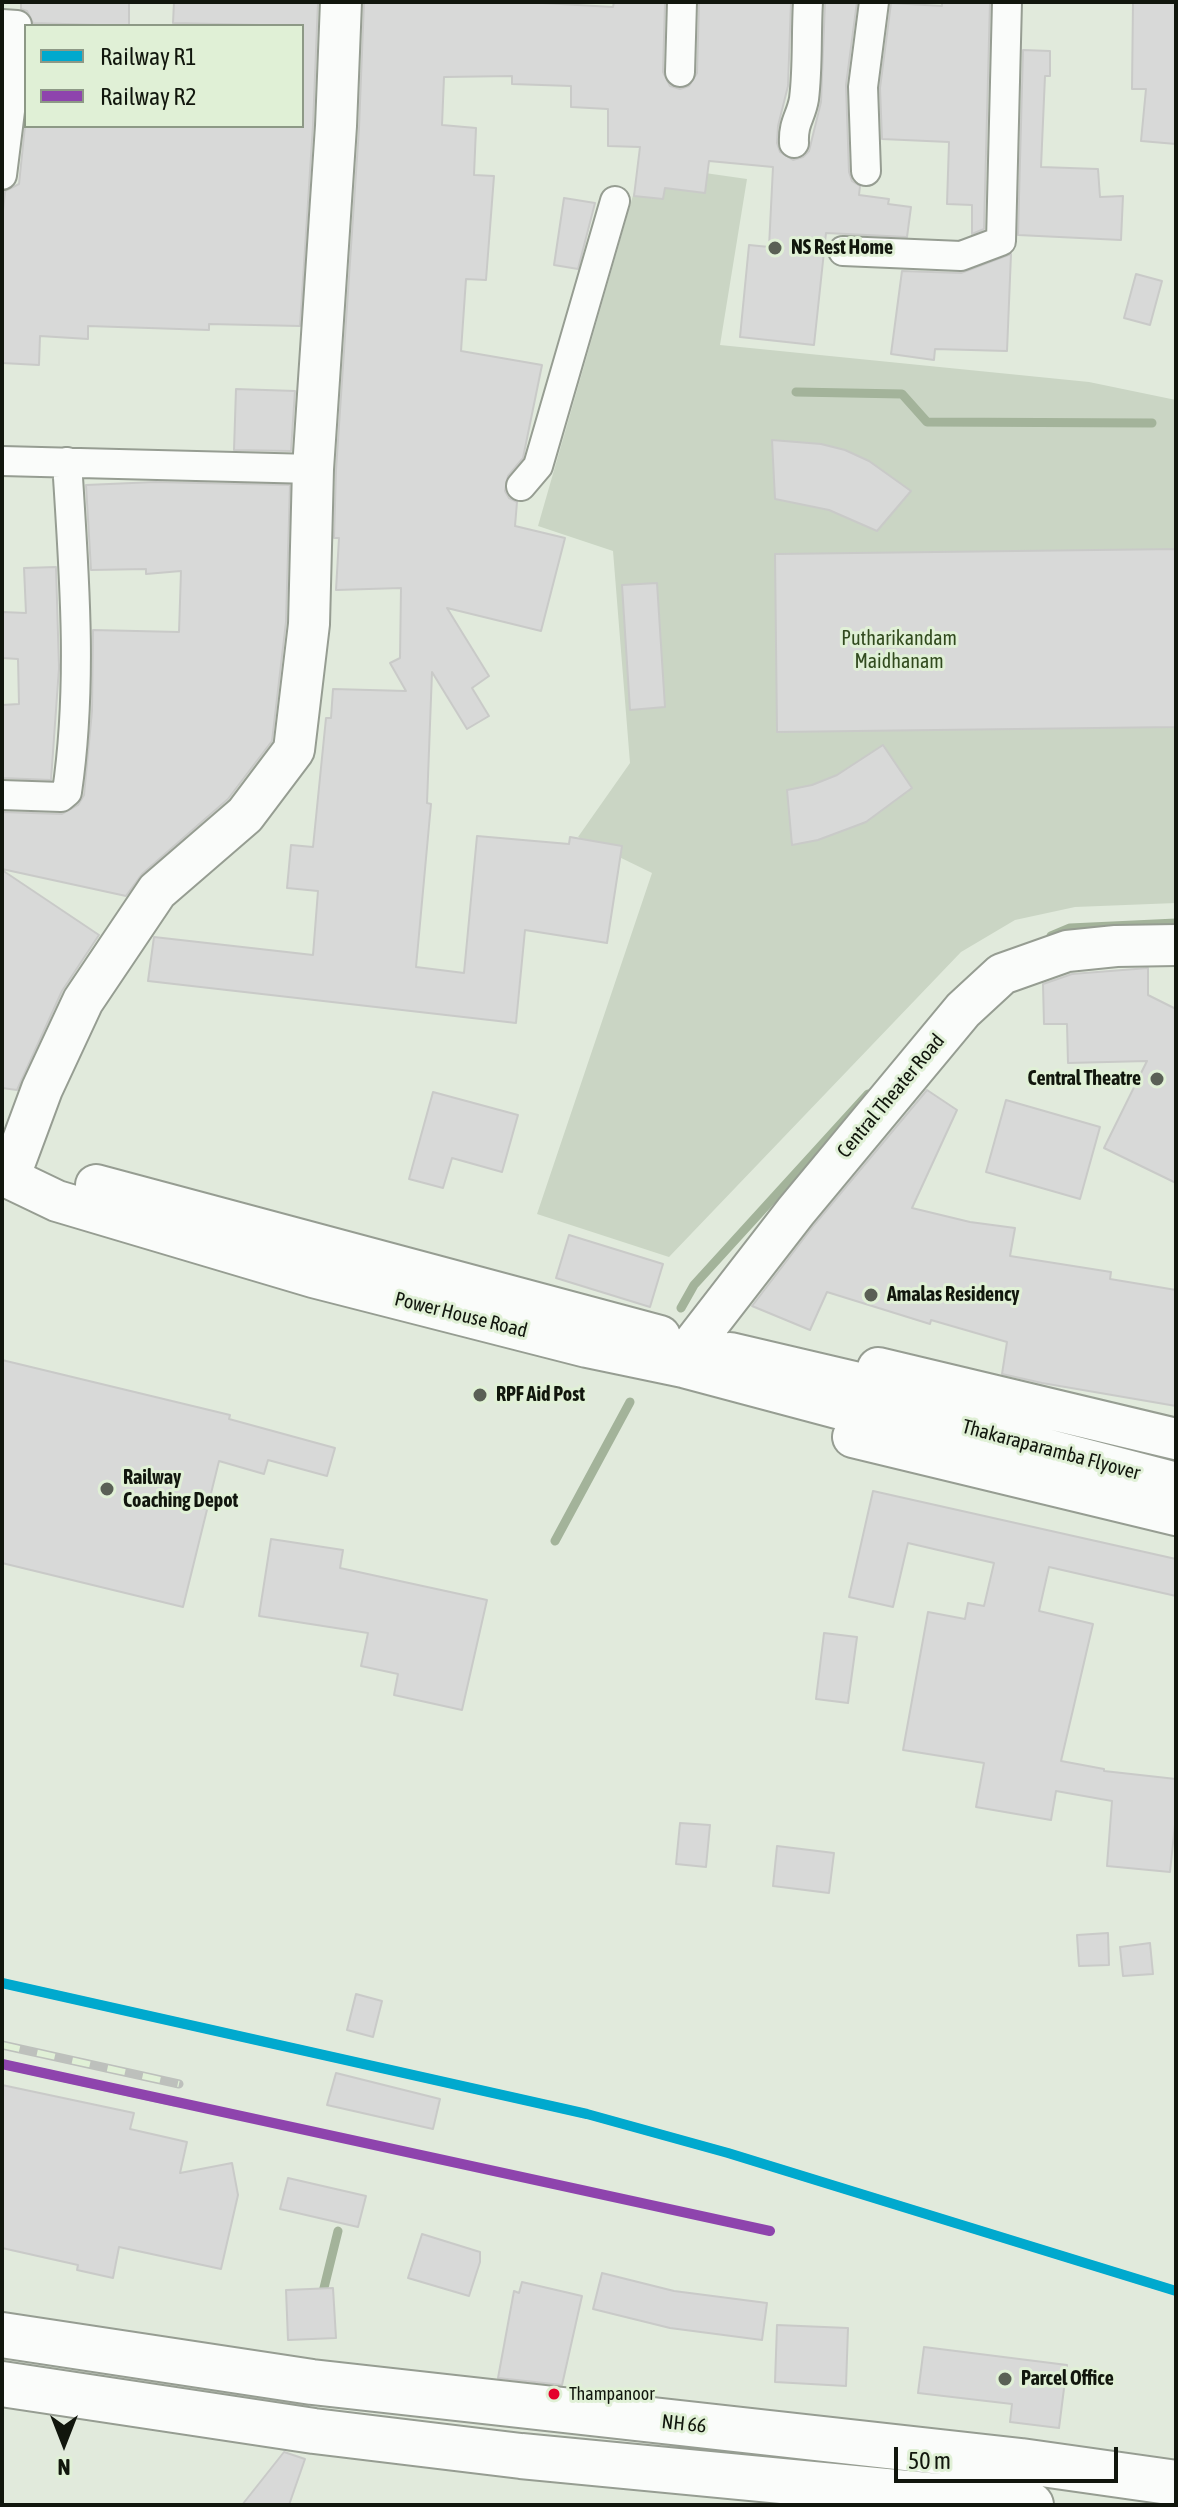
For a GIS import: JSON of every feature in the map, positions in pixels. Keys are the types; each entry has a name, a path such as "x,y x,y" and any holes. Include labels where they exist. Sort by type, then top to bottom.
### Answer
{"main road":[{"name":"NH 66","path":"2,2335 1018,2496"},
{"path":"73,2396 82,2347"},
{"name":"NH 66","path":"2,2384 314,2431 521,2456 1018,2496 1176,2483"}],"street":[{"path":"680,72 682,2"},
{"path":"794,143 793,126 804,103 808,2"},
{"path":"866,171 863,87 874,2"},
{"path":"843,251 961,256 1001,241 1007,2"},
{"path":"341,5 313,469 309,624 294,750 245,815 157,891 83,1001 6,1177 63,1176 701,1359 778,1418 1176,1515"},
{"path":"2,24 17,25 2,175"},
{"path":"521,486 538,466 615,201"},
{"path":"2,461 313,469"},
{"path":"2,795 61,797 67,792 72,751 77,603 67,462"},
{"name":"Central Theater Road","path":"701,1359 777,1234 963,1010 1002,974 1067,951 1176,945"},
{"path":"701,1359 777,1349 880,1369 1176,1439"},
{"name":"Thakaraparamba Flyover","path":"701,1359 897,1424 926,1418 1176,1483"}],"green space":[{"name":"Putharikandam Maidhanam","path":"642,164 747,179 720,345 1089,382 1176,400 1176,903 1075,907 1015,920 961,952 669,1257 537,1214 652,873 578,837 630,763 613,551 538,526"}],"building":[{"path":"21,2 129,2 129,24 33,23 27,11 21,9"},
{"path":"174,2 318,2 300,326 209,324 209,330 88,326 88,339 40,336 39,365 2,363 2,221 5,191 19,184 25,128 304,128 304,24 173,23"},
{"path":"364,2 525,2 613,7 614,2 665,3 663,72 670,86 680,89 689,86 697,73 699,2 791,2 788,86 777,143 780,152 793,160 809,151 821,102 825,2 857,2 846,85 849,172 852,181 860,186 859,195 889,199 888,204 911,207 907,237 826,233 814,345 740,337 749,245 769,247 773,167 709,161 705,193 665,188 663,199 634,196 640,147 608,146 608,109 571,107 571,86 512,84 512,76 444,77 442,125 476,128 474,175 494,176 486,280 466,279 461,351 542,365 523,458 508,476 505,491 509,498 517,502 515,526 565,538 541,631 447,608 489,676 472,688 489,716 467,729 432,672 427,803 431,804 416,967 464,973 477,836 569,844 570,837 622,846 607,943 525,930 516,1023 148,981 154,937 313,955 318,891 287,888 291,845 313,847 326,718 331,718 333,689 406,691 390,663 400,658 401,588 336,590 339,538 334,538 336,470 359,128"},
{"path":"942,2 990,2 984,229 972,234 972,205 947,204 949,142 882,139 880,88 891,3 942,6"},
{"path":"1133,2 1176,2 1176,144 1141,141 1146,89 1132,89"},
{"path":"1023,50 1050,51 1050,76 1045,76 1041,167 1098,169 1100,197 1123,196 1121,240 1018,235"},
{"path":"564,198 595,203 578,269 554,265"},
{"path":"1011,254 1007,351 935,349 934,360 891,354 902,271 961,273"},
{"path":"1136,274 1162,281 1150,325 1124,318"},
{"path":"236,389 295,391 291,451 234,450"},
{"path":"772,440 821,444 845,450 869,461 911,491 877,531 829,510 775,499"},
{"path":"155,482 290,485 286,622 272,741 228,799 142,874 126,896 2,869 2,812 62,814 78,805 84,795 92,711 93,630 179,632 181,571 146,574 146,569 91,570 86,485"},
{"path":"1176,549 1176,727 777,732 775,554"},
{"path":"56,567 59,668 51,780 2,778 2,705 19,704 18,659 2,658 2,612 26,613 24,568"},
{"path":"657,583 665,707 630,710 622,585"},
{"path":"883,745 912,788 866,822 818,840 792,845 787,790 837,775"},
{"path":"2,870 99,935 62,991 17,1090 2,1088"},
{"path":"1148,968 1148,995 1176,1009 1176,1183 1104,1148 1147,1061 1068,1063 1067,1024 1044,1024 1043,984 1072,974"},
{"path":"927,1090 957,1110 912,1208 970,1222 1015,1228 1010,1256 1111,1272 1110,1279 1176,1290 1176,1406 1002,1374 1007,1342 931,1320 930,1324 827,1292 810,1330 752,1306 814,1225"},
{"path":"433,1092 518,1115 502,1172 452,1158 443,1188 409,1179"},
{"path":"1006,1100 1100,1127 1080,1199 986,1172"},
{"path":"569,1235 663,1264 650,1307 556,1278"},
{"name":"Railway Coaching Depot","path":"2,1360 230,1415 229,1419 335,1448 327,1476 268,1460 264,1474 219,1461 183,1607 2,1563"},
{"path":"873,1491 1176,1559 1176,1596 1049,1567 1039,1611 1093,1624 1061,1761 1104,1771 1176,1779 1170,1872 1107,1866 1112,1801 1056,1791 1051,1820 976,1807 984,1763 903,1750 928,1612 965,1619 968,1603 984,1606 994,1563 908,1543 893,1607 849,1597"},
{"path":"271,1539 343,1550 340,1568 487,1600 462,1710 394,1695 398,1674 361,1666 368,1633 259,1616"},
{"path":"824,1633 857,1637 848,1703 816,1699"},
{"path":"680,1823 710,1825 706,1867 676,1864"},
{"path":"777,1846 834,1853 829,1893 773,1886"},
{"path":"1108,1933 1109,1965 1079,1966 1077,1935"},
{"path":"1150,1943 1153,1974 1123,1976 1120,1947"},
{"path":"356,1994 382,2001 373,2037 347,2030"},
{"path":"336,2073 440,2099 433,2129 327,2105"},
{"path":"2,2085 134,2113 130,2129 187,2142 180,2173 232,2163 238,2195 221,2269 119,2247 113,2278 77,2270 78,2265 2,2248"},
{"path":"288,2178 366,2196 358,2227 280,2209"},
{"path":"422,2234 480,2252 480,2262 469,2296 408,2278"},
{"path":"602,2273 674,2291 767,2303 762,2340 670,2328 593,2309"},
{"path":"522,2282 582,2296 562,2385 498,2378 514,2291 519,2293"},
{"path":"333,2288 336,2338 288,2340 286,2290"},
{"path":"777,2325 848,2328 846,2386 775,2382"},
{"path":"924,2347 1067,2365 1059,2428 1010,2422 1012,2404 918,2393"},
{"path":"284,2452 305,2459 289,2505 242,2505"}],"waterway":[{"path":"796,392 902,394 927,422 1152,423"},
{"path":"1051,936 1070,928 1176,923"},
{"path":"681,1308 694,1285 868,1094"},
{"path":"555,1541 630,1402"},
{"path":"321,2300 338,2231"}],"railway":[{"path":"2,1983 587,2114 728,2153 1176,2291"},
{"path":"2,2045 179,2084"},
{"path":"2,2064 175,2102"}],"rail line":[{"name":"R1","path":"2,1983 587,2114 728,2153 1176,2291"},
{"name":"R2","path":"2,2064 770,2231"}],"place":[{"name":"NS Rest Home","path":"775,248"},
{"name":"Central Theatre","path":"1157,1079"},
{"name":"Amalas Residency","path":"871,1295"},
{"name":"RPF Aid Post","path":"480,1395"},
{"name":"Railway Coaching Depot","path":"107,1489"},
{"name":"Parcel Office","path":"1005,2379"},
{"name":"Thampanoor","path":"554,2394"}]}
